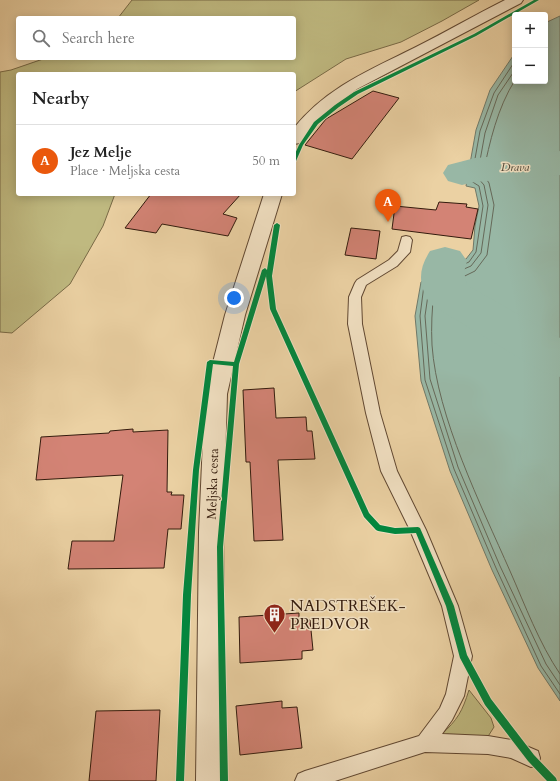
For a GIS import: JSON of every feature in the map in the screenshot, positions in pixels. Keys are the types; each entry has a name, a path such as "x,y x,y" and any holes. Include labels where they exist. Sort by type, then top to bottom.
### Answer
{"street":[{"path":"296,136 322,106 341,91 373,73 412,56 516,0"},
{"name":"Meljska cesta","path":"211,781 211,532 216,394 235,315 272,196"}],"lane":[{"path":"406,240 404,252 393,263 360,283 356,297 355,324 373,413 389,471 418,530 450,606 463,656 455,696 446,714 425,743"},
{"path":"305,781 425,743 488,745 512,750 531,758"}],"shaded area":[{"path":"132,0 479,0 401,42 346,59 296,91 296,72 16,72 16,196 114,196 103,226 70,284 12,333 0,332 0,72 11,70 40,60 296,60 296,16 120,16"},
{"path":"469,690 491,718 494,727 487,738 441,735 459,715"}],"water":[{"path":"560,16 560,701 538,668 492,570 450,471 421,381 415,316 421,282 441,269 466,259 473,250 475,226 479,206 475,188 466,186 476,130 490,90 512,57 512,84 548,84 548,22"}],"building":[{"path":"373,91 399,98 352,159 305,145 326,119"},
{"path":"149,196 239,196 223,214 237,218 228,236 162,224 156,233 125,228"},
{"path":"439,202 467,204 466,207 478,209 471,239 392,229 395,206 436,210"},
{"path":"351,228 380,231 376,259 345,255"},
{"path":"274,388 276,418 306,417 307,431 312,431 315,459 278,460 283,540 254,541 250,462 246,462 243,390"},
{"path":"133,429 133,432 168,430 167,492 172,492 171,495 184,495 181,529 168,529 164,568 68,569 72,541 114,541 123,475 36,480 41,437 109,433 110,431"},
{"name":"NADSTREŠEK- PREDVOR","path":"299,613 299,620 310,620 313,650 302,651 302,659 240,663 239,617"},
{"path":"282,701 282,708 297,707 302,748 240,755 236,706"},
{"path":"160,710 156,781 89,781 96,711"}],"waterway":[{"name":"Drava","path":"462,173 475,170 560,163"},
{"name":"Drava","path":"445,261 442,272 446,293 560,360"}],"cycle path":[{"path":"296,156 301,145 316,123 356,93 475,35 537,0"},
{"path":"277,225 269,276 273,309 366,515 378,528 395,531 418,530 450,606 463,656 488,702 531,758 553,781"},
{"path":"224,781 220,547 236,364 265,270"},
{"path":"180,781 187,595 196,470 210,362 236,364"}],"place":[{"name":"Jez Melje","path":"388,222"},
{"name":"NADSTREŠEK- PREDVOR","path":"275,634"}]}
